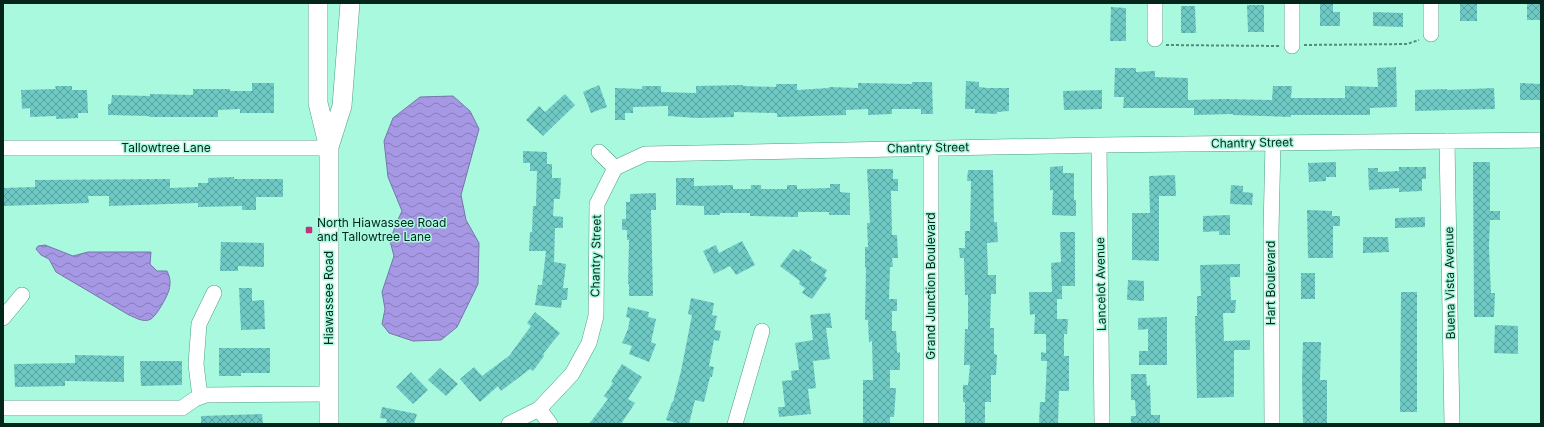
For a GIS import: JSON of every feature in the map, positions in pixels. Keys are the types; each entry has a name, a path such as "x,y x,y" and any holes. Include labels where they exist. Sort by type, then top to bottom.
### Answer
{"main road":[{"name":"Hiawassee Road","path":"318,3 318,103 329,148 329,424"},
{"name":"Hiawassee Road","path":"329,148 342,106 350,3"}],"street":[{"path":"1154,3 1155,39"},
{"path":"1292,3 1292,46"},
{"path":"1431,3 1431,34"},
{"name":"Chantry Street","path":"509,424 539,409 572,374 589,343 596,316 597,204 615,168 645,154 1273,142 1541,140"},
{"name":"Buena Vista Avenue","path":"1447,141 1452,424"},
{"name":"Hart Boulevard","path":"1272,424 1271,231 1273,142"},
{"name":"Lancelot Avenue","path":"1099,145 1102,424"},
{"name":"Tallowtree Lane","path":"3,148 329,148"},
{"name":"Grand Junction Boulevard","path":"931,148 931,424"},
{"path":"599,152 615,168"},
{"path":"200,397 196,364 199,324 214,293"},
{"path":"3,318 22,295"},
{"path":"735,424 762,331"},
{"path":"3,408 182,408 206,395 329,394"},
{"path":"539,409 550,424"}],"water":[{"path":"453,96 470,111 479,129 461,195 466,220 479,243 478,284 457,327 441,340 413,341 389,333 382,324 385,309 382,292 394,256 390,241 402,211 388,177 384,141 393,118 420,97"},
{"path":"45,245 73,256 88,252 151,252 150,264 157,271 167,271 168,273 170,287 168,293 159,310 151,319 137,319 56,272 49,259 41,255 36,249 38,246"}],"building":[{"path":"1320,3 1333,3 1333,12 1340,12 1340,26 1320,26"},
{"path":"1460,3 1477,3 1477,21 1460,21"},
{"path":"1527,3 1541,3 1541,20 1527,20"},
{"path":"1247,5 1264,5 1264,32 1248,32"},
{"path":"1181,6 1195,6 1196,33 1181,33"},
{"path":"1111,7 1126,8 1126,41 1110,41"},
{"path":"1373,12 1403,13 1403,27 1373,26"},
{"path":"1396,67 1397,107 1370,108 1370,115 1291,115 1291,117 1233,114 1194,115 1194,108 1123,108 1124,97 1114,97 1115,68 1136,68 1136,72 1155,71 1155,77 1188,78 1188,100 1272,100 1273,86 1292,86 1291,98 1345,98 1345,86 1378,87 1377,68"},
{"path":"966,81 979,82 979,87 1009,88 1009,111 997,112 997,114 975,113 975,109 965,109"},
{"path":"912,82 932,82 933,114 921,114 921,109 892,109 892,114 868,115 868,109 846,110 846,115 777,117 777,113 734,112 734,117 697,118 668,116 668,106 633,107 633,113 625,113 625,120 615,120 615,88 642,89 642,86 661,86 661,92 696,93 696,86 743,85 776,87 776,84 797,84 797,90 829,87 858,88 858,83 912,84"},
{"path":"252,83 274,83 274,113 240,113 240,109 218,110 218,117 149,117 108,115 108,104 111,104 112,95 193,95 193,89 230,89 230,91 252,91"},
{"path":"1520,83 1541,84 1541,100 1520,100"},
{"path":"599,85 607,107 591,113 583,92"},
{"path":"55,86 72,86 72,90 87,90 88,113 78,113 78,118 56,119 56,116 30,117 30,108 22,109 21,90 56,89"},
{"path":"1494,88 1495,109 1415,111 1415,90"},
{"path":"1102,90 1102,109 1064,110 1063,91"},
{"path":"565,94 575,105 543,136 526,120 539,106 545,112"},
{"path":"523,151 547,152 547,164 552,164 552,178 561,178 560,199 554,199 553,216 563,217 563,228 555,228 554,262 566,264 563,288 568,288 567,300 562,300 561,308 535,305 538,285 542,285 546,251 529,251 530,232 532,232 533,206 536,206 537,171 530,171 530,163 523,163"},
{"path":"1336,162 1336,177 1326,177 1326,181 1309,182 1308,163"},
{"path":"1473,162 1490,162 1490,211 1500,211 1500,220 1490,220 1489,247 1491,293 1495,293 1494,317 1474,317"},
{"path":"1063,166 1063,173 1074,173 1074,200 1076,200 1076,216 1052,215 1053,190 1050,190 1050,167"},
{"path":"1399,167 1426,167 1426,179 1422,179 1422,191 1399,192 1399,188 1369,190 1368,168 1378,168 1378,172 1399,171"},
{"path":"867,169 893,169 893,179 898,179 898,191 891,191 892,235 897,235 898,258 892,258 893,267 890,267 889,299 897,299 897,311 892,311 892,331 896,331 897,353 900,352 900,370 890,370 890,388 896,388 894,417 890,417 890,424 863,424 863,380 873,380 872,341 869,342 868,320 865,320 865,247 868,247 867,223 870,223"},
{"path":"968,170 993,170 994,222 997,222 998,242 987,243 988,275 996,275 996,294 991,294 990,328 994,328 994,354 997,355 996,375 991,375 991,402 985,402 985,424 965,424 965,402 963,402 963,385 968,385 970,365 964,365 965,329 968,329 968,295 965,295 964,258 960,258 959,248 965,248 965,231 970,231 971,181 967,181"},
{"path":"1175,175 1176,196 1159,196 1159,261 1132,260 1132,213 1150,213 1149,176"},
{"path":"234,177 234,179 283,179 283,197 256,197 256,210 242,210 242,206 198,207 198,203 109,206 109,196 88,196 89,203 3,206 3,188 35,187 35,180 170,179 170,188 198,187 198,183 208,183 208,178"},
{"path":"676,178 694,178 694,186 733,185 733,189 751,189 751,185 761,185 761,189 787,189 787,185 797,185 797,189 830,188 830,184 840,184 840,192 850,193 850,215 829,215 829,212 798,212 798,217 750,216 750,213 720,213 720,215 704,215 704,206 676,205"},
{"path":"1231,185 1243,186 1243,192 1253,193 1252,205 1230,204"},
{"path":"656,193 656,210 651,210 653,296 629,296 629,240 627,240 627,230 622,230 622,219 626,219 626,202 630,202 630,194"},
{"path":"1307,210 1332,211 1332,216 1340,216 1340,226 1333,226 1333,258 1308,258"},
{"path":"1230,215 1230,235 1219,235 1219,231 1203,232 1203,216"},
{"path":"1425,217 1425,227 1395,228 1395,218"},
{"path":"1060,232 1075,232 1075,286 1062,286 1062,299 1057,299 1057,319 1068,319 1067,334 1064,334 1064,356 1069,356 1069,391 1059,391 1058,424 1039,424 1040,402 1045,402 1047,361 1041,361 1041,352 1046,353 1046,334 1034,334 1035,314 1030,315 1029,292 1052,292 1051,263 1061,262"},
{"path":"1363,237 1388,237 1389,252 1363,253"},
{"path":"742,241 755,265 736,275 730,266 714,274 703,251 716,245 719,253"},
{"path":"221,242 264,243 264,267 238,266 238,271 220,271"},
{"path":"793,249 799,252 800,249 812,257 810,260 827,270 824,276 827,278 812,299 802,293 805,288 799,284 800,281 780,266"},
{"path":"1240,264 1240,277 1230,277 1231,300 1236,300 1235,313 1223,313 1224,341 1250,340 1250,350 1234,350 1234,397 1197,398 1195,316 1197,316 1197,296 1201,296 1200,265"},
{"path":"1301,273 1315,273 1315,299 1301,299"},
{"path":"1128,280 1144,281 1144,301 1127,300"},
{"path":"239,288 252,288 252,301 264,300 265,329 241,330"},
{"path":"1401,292 1417,292 1417,412 1400,412"},
{"path":"691,298 714,303 712,315 717,316 714,330 721,331 719,341 714,340 709,366 714,367 704,402 695,400 689,424 679,424 666,420 673,402 681,371 692,315 688,314"},
{"path":"628,307 649,312 648,317 656,319 651,342 656,344 649,362 629,354 632,346 622,343 628,329 630,318 626,317"},
{"path":"535,312 560,333 543,354 544,356 533,371 530,369 501,391 498,386 480,402 460,379 474,367 482,376 509,356 531,326 527,323"},
{"path":"830,313 832,328 826,328 830,359 813,361 816,388 808,389 811,414 779,417 778,407 785,407 782,381 792,380 791,371 799,370 795,343 813,340 810,315"},
{"path":"1167,317 1167,365 1139,365 1139,351 1148,351 1148,329 1138,330 1138,318"},
{"path":"1495,325 1518,326 1518,354 1494,353"},
{"path":"1303,342 1321,342 1320,380 1327,380 1327,424 1303,424"},
{"path":"219,348 270,348 270,373 241,373 241,376 219,376"},
{"path":"75,355 124,356 124,382 65,381 65,386 15,387 14,364 75,363"},
{"path":"140,361 182,361 182,385 141,386"},
{"path":"622,364 642,377 628,399 635,403 621,424 589,424 608,399 604,396 613,383 611,382"},
{"path":"440,368 458,384 446,396 428,380"},
{"path":"411,372 428,390 413,404 396,387"},
{"path":"1131,374 1146,374 1147,386 1150,385 1151,415 1160,415 1160,424 1131,424 1131,416 1136,416 1135,400 1131,400"},
{"path":"382,407 417,414 414,424 386,424 387,419 380,418"},
{"path":"262,414 263,424 201,424 201,416"}],"place":[{"name":"North Hiawassee Road and Tallowtree Lane","path":"309,230"}]}
